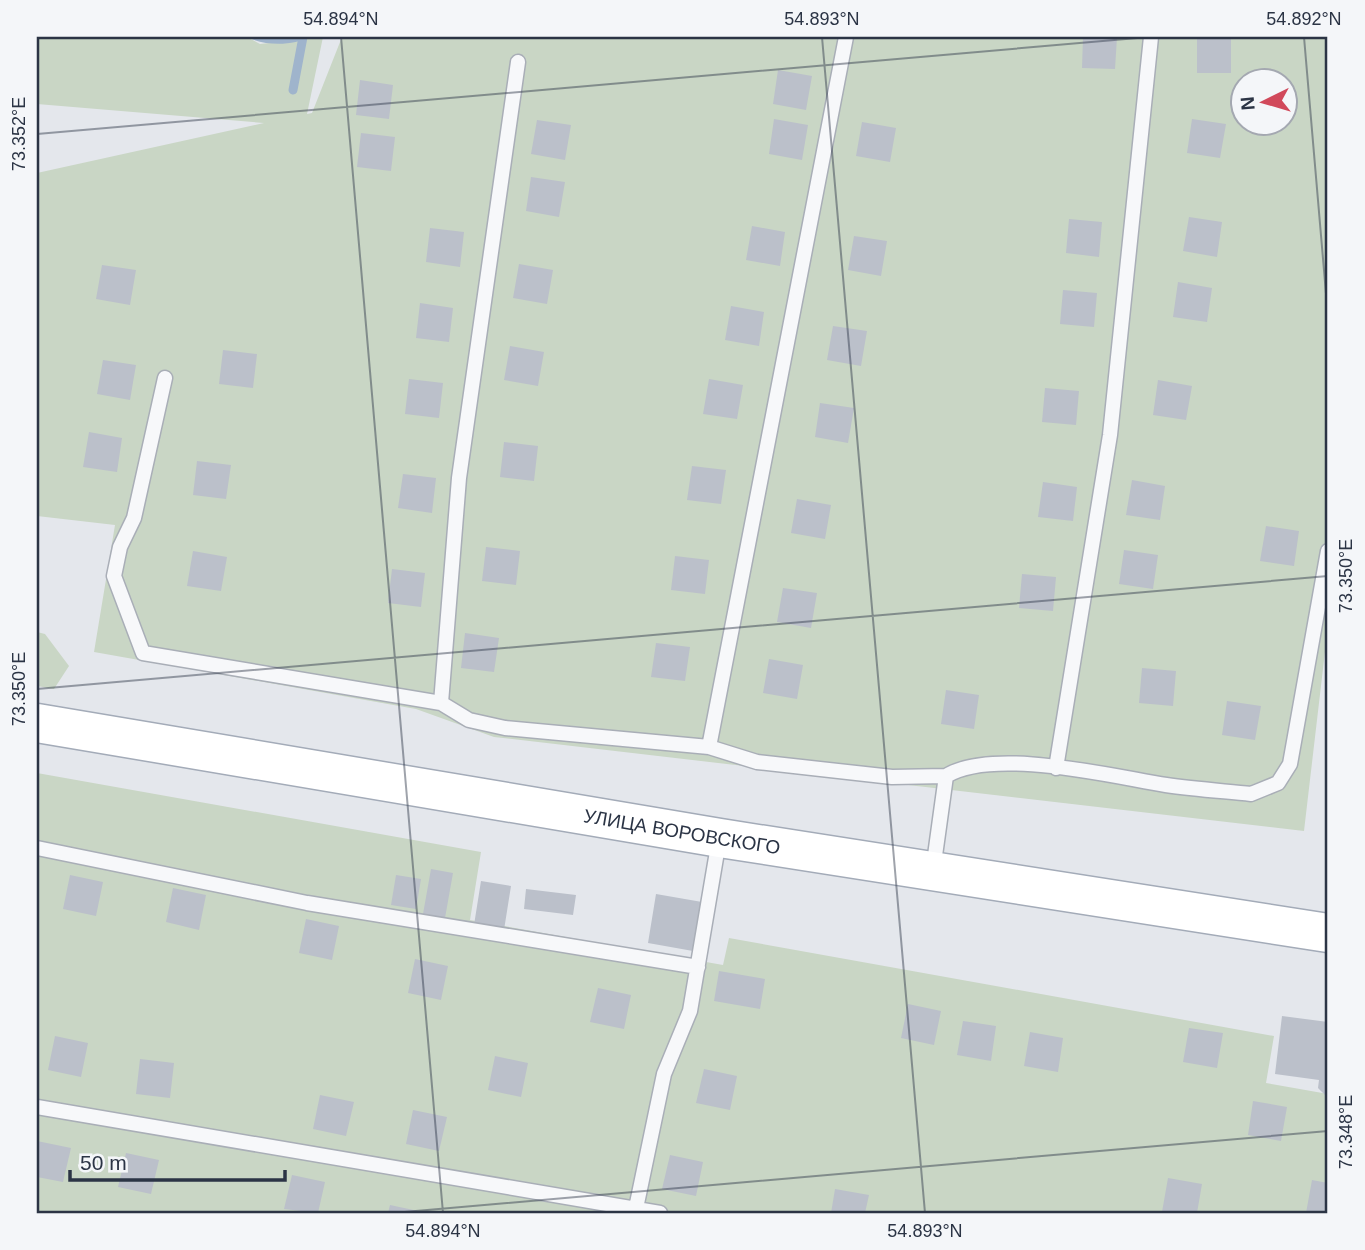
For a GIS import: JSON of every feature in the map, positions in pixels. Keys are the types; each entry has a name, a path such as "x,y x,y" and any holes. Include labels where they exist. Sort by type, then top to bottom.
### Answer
{"main road":[{"name":"УЛИЦА ВОРОВСКОГО","path":"37,723 720,838 1328,933"}],"lane":[{"path":"709,747 846,37"},
{"path":"1056,768 1110,435 1151,37"},
{"path":"441,703 459,478 518,62"},
{"path":"165,378 134,518 120,547 114,576 143,653 441,703 469,720 505,728 709,747 757,762 892,777 946,776 961,766 1002,763 1251,794 1278,783 1290,764 1328,551"},
{"path":"933,871 946,776"},
{"path":"636,1211 664,1074 690,1011 720,838"},
{"path":"37,848 307,903 698,967"},
{"path":"37,1107 660,1213"}],"green space":[{"path":"37,37 247,37 260,44 323,37 307,114 312,113 342,37 1328,37 1328,626 1304,831 494,737 416,709 94,652 115,525 37,516 37,173 264,123 37,104"},
{"path":"37,632 45,634 69,666 54,689 37,686"},
{"path":"37,773 481,852 470,920 723,965 729,938 1274,1036 1266,1083 1328,1094 1328,1213 37,1213"}],"water":[{"path":"247,37 311,37 279,44"}],"building":[{"path":"1083,37 1117,37 1115,69 1082,68"},
{"path":"1197,38 1231,38 1231,66 1228,66 1228,73 1197,73"},
{"path":"778,70 812,76 806,110 773,104"},
{"path":"360,80 393,85 389,119 356,115"},
{"path":"774,119 808,125 802,160 769,154"},
{"path":"1192,119 1226,124 1220,158 1187,153"},
{"path":"537,120 571,125 565,160 531,154"},
{"path":"862,122 896,128 890,162 856,156"},
{"path":"361,133 395,137 391,171 357,167"},
{"path":"531,177 565,182 559,217 526,211"},
{"path":"1189,217 1222,222 1217,257 1183,251"},
{"path":"1069,219 1102,222 1099,257 1066,253"},
{"path":"752,226 785,232 780,266 746,260"},
{"path":"430,228 464,232 460,267 426,262"},
{"path":"854,236 887,241 881,276 848,270"},
{"path":"519,264 553,270 547,304 513,298"},
{"path":"102,265 136,270 130,305 96,299"},
{"path":"1178,282 1212,288 1207,322 1173,317"},
{"path":"1063,290 1097,293 1094,327 1060,324"},
{"path":"420,303 453,308 449,342 416,338"},
{"path":"731,306 764,312 759,346 725,340"},
{"path":"833,326 867,331 861,366 827,360"},
{"path":"510,346 544,352 538,386 504,380"},
{"path":"223,350 257,354 253,388 219,384"},
{"path":"103,360 136,365 130,400 97,394"},
{"path":"409,379 443,383 439,418 405,414"},
{"path":"709,379 743,385 737,419 703,414"},
{"path":"1158,380 1192,386 1186,420 1153,415"},
{"path":"1045,388 1079,391 1076,425 1042,422"},
{"path":"820,403 854,408 848,443 815,437"},
{"path":"89,432 122,438 117,472 83,467"},
{"path":"504,442 538,446 534,481 500,477"},
{"path":"197,461 231,465 226,499 193,495"},
{"path":"692,466 726,470 721,504 687,500"},
{"path":"403,474 436,478 432,513 398,508"},
{"path":"1132,480 1165,486 1160,520 1126,515"},
{"path":"1043,482 1077,487 1073,521 1038,517"},
{"path":"797,499 831,505 825,539 791,533"},
{"path":"1266,526 1299,531 1294,566 1260,561"},
{"path":"486,547 520,551 516,585 482,581"},
{"path":"1124,550 1158,555 1153,589 1119,584"},
{"path":"193,551 227,557 221,591 187,586"},
{"path":"675,556 709,560 705,594 671,590"},
{"path":"392,569 425,573 421,607 388,603"},
{"path":"1022,574 1056,577 1053,611 1019,608"},
{"path":"783,588 817,593 811,628 777,622"},
{"path":"465,633 499,638 494,672 461,668"},
{"path":"656,643 690,647 685,681 651,677"},
{"path":"769,659 803,665 797,699 763,693"},
{"path":"1142,668 1176,671 1173,706 1139,703"},
{"path":"946,690 979,695 974,729 941,724"},
{"path":"1227,701 1261,706 1255,740 1222,735"},
{"path":"431,869 453,873 445,918 423,914"},
{"path":"70,875 103,882 96,916 63,909"},
{"path":"396,875 421,879 416,909 391,905"},
{"path":"481,881 511,886 504,930 474,925"},
{"path":"173,888 206,895 199,930 166,922"},
{"path":"526,889 576,895 573,915 524,909"},
{"path":"656,894 702,902 693,951 648,943"},
{"path":"306,919 339,926 332,960 299,953"},
{"path":"415,959 448,966 441,1000 408,993"},
{"path":"719,971 765,979 760,1009 714,1001"},
{"path":"598,988 631,995 624,1029 590,1022"},
{"path":"908,1004 941,1011 934,1045 901,1038"},
{"path":"1282,1016 1328,1022 1328,1098 1318,1088 1319,1080 1275,1074"},
{"path":"963,1021 996,1026 991,1061 957,1055"},
{"path":"1189,1028 1223,1033 1217,1068 1183,1062"},
{"path":"1030,1032 1063,1038 1058,1072 1024,1066"},
{"path":"55,1036 88,1043 81,1077 48,1070"},
{"path":"495,1056 528,1063 521,1097 488,1090"},
{"path":"140,1059 174,1063 170,1098 136,1094"},
{"path":"704,1069 737,1076 730,1110 696,1103"},
{"path":"320,1095 354,1102 346,1136 313,1129"},
{"path":"1253,1101 1287,1107 1281,1141 1248,1135"},
{"path":"413,1110 447,1117 439,1151 406,1144"},
{"path":"37,1141 71,1148 63,1182 37,1177"},
{"path":"126,1153 159,1160 151,1194 118,1187"},
{"path":"670,1155 703,1162 696,1196 662,1189"},
{"path":"292,1175 325,1182 318,1213 284,1209"},
{"path":"1168,1178 1202,1184 1197,1213 1162,1212"},
{"path":"1312,1180 1328,1183 1328,1213 1306,1213"},
{"path":"835,1189 869,1195 865,1213 831,1213"},
{"path":"390,1205 423,1212 423,1213 388,1213"}],"waterway":[{"path":"293,90 303,37"}]}
